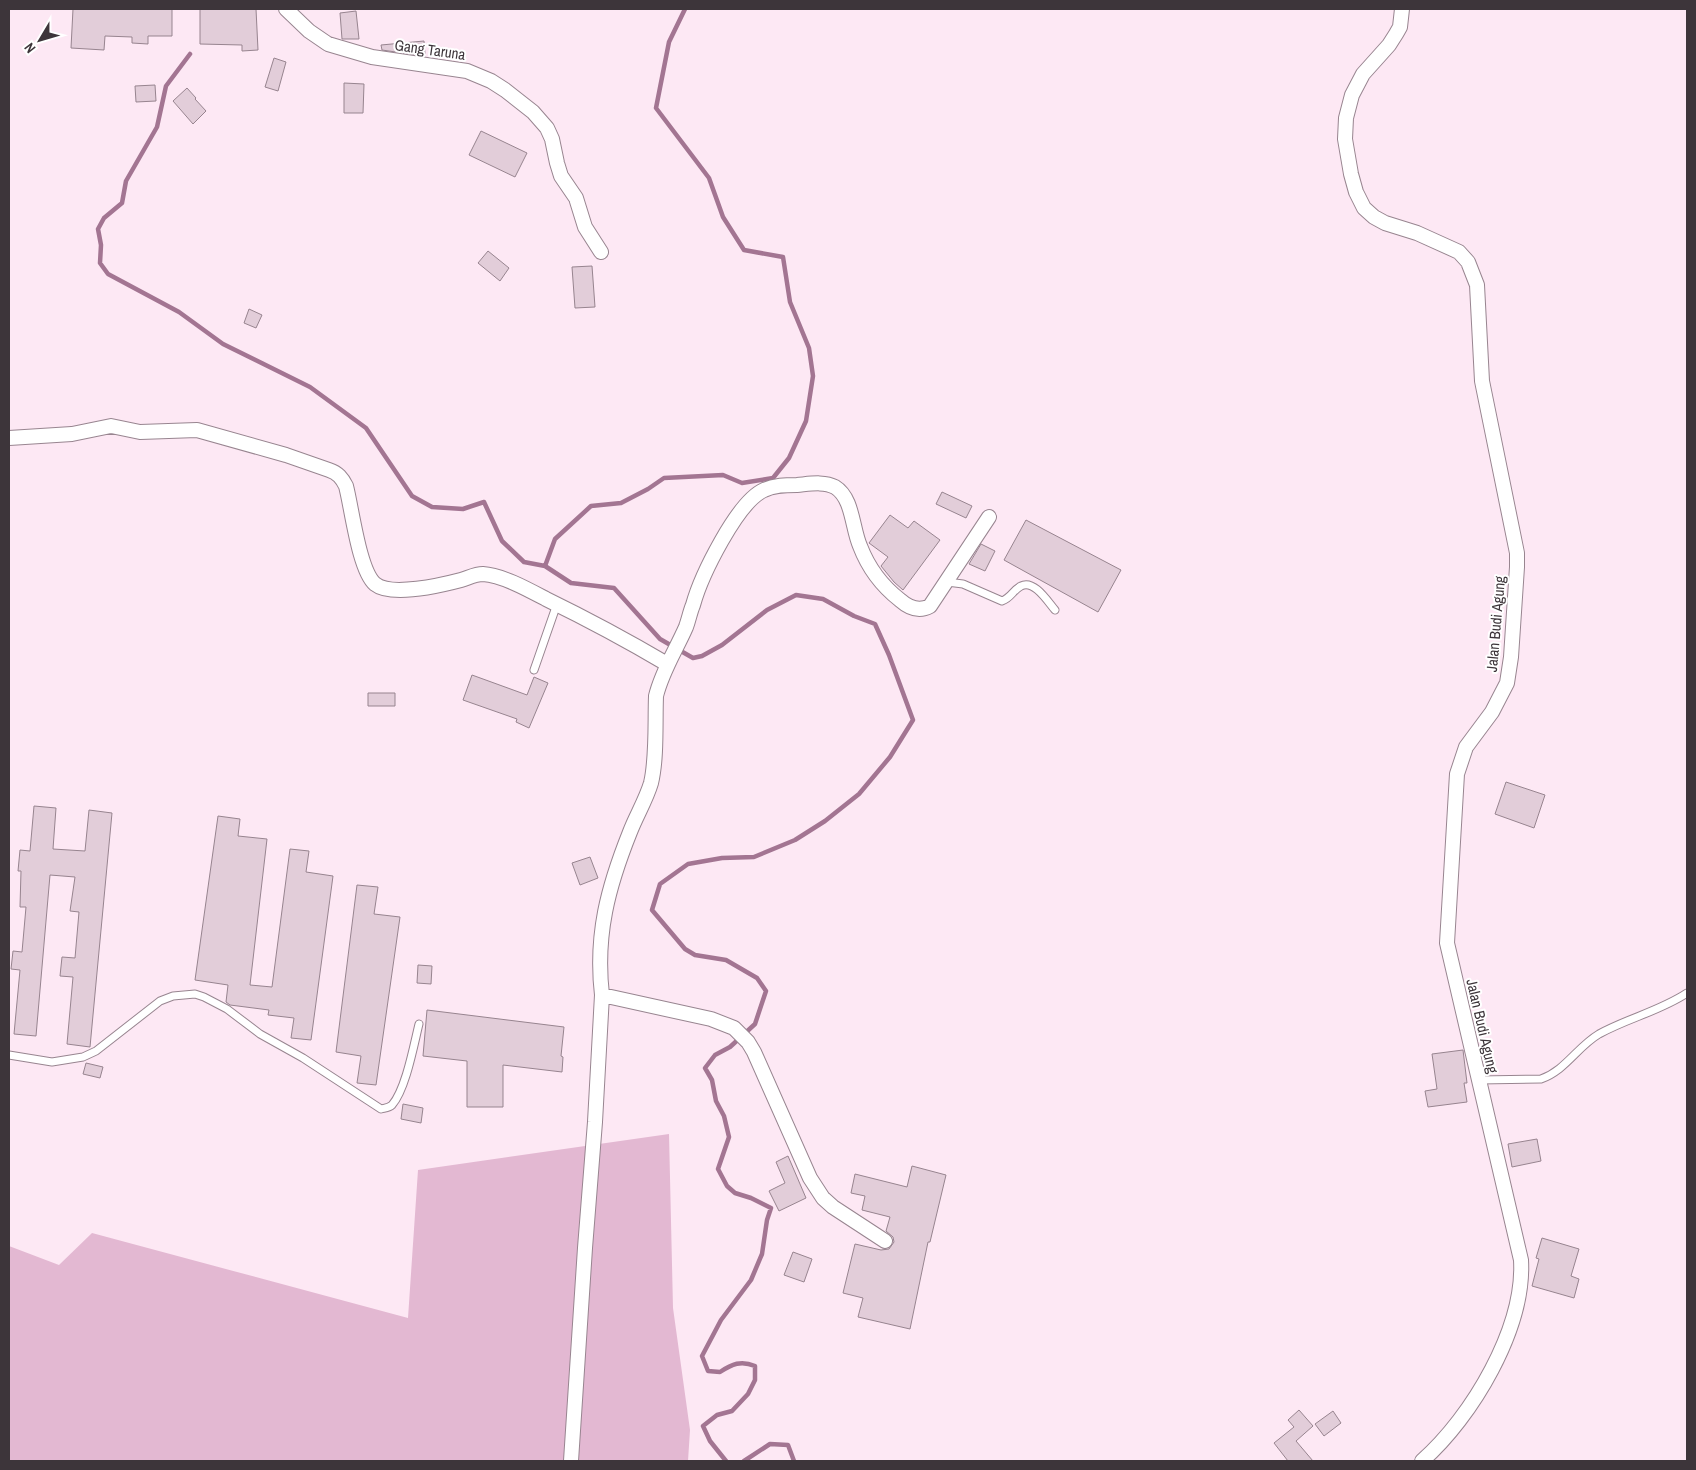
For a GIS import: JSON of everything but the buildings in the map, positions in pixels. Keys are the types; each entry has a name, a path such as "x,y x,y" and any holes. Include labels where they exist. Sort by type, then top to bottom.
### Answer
{"street":[{"name":"Gang Taruna","path":"286,9 309,31 328,44 372,57 467,71 491,81 505,90 533,112 548,128 561,176 576,198 584,226 600,252"},
{"name":"Jalan Budi Agung","path":"1402,9 1400,27 1396,34 1363,74 1352,95 1346,118 1345,140 1351,174 1356,192 1364,208 1374,217 1384,223 1417,233 1458,252 1468,262 1477,285 1482,381 1517,553 1515,617 1510,672 1507,683 1492,712 1466,747 1457,774 1447,943 1521,1260 1520,1292 1509,1329 1493,1368 1462,1418 1434,1451 1422,1461"},
{"path":"9,438 72,434 111,426 140,432 192,430 210,433 286,455 336,472 343,481 352,509 364,566 376,585 394,590 405,590 485,574 523,587 629,642 670,660"},
{"path":"571,1461 595,1122 602,995 601,936 606,902 623,849 650,785 654,764 656,696 662,673 685,630 702,581 733,523 748,503 762,491 772,487 825,484 835,487 846,500 865,558 883,585 905,604 917,610 930,606 989,517"},
{"path":"602,995 696,1014 734,1028 748,1042 768,1082 790,1138 810,1178 823,1198 833,1207 885,1241"}],"lane":[{"path":"946,582 963,584 1002,601 1008,599 1021,586 1029,585 1037,590 1055,610"},
{"path":"534,670 557,604"},
{"path":"1478,1080 1541,1079 1549,1076 1564,1066 1586,1044 1599,1035 1672,1003 1687,993"},
{"path":"9,1055 52,1062 83,1057 96,1051 160,1001 173,996 195,994 204,996 227,1009 260,1034 303,1058 381,1109 392,1104 401,1087 409,1065 419,1024"}],"shaded area":[{"path":"669,1134 673,1308 690,1430 688,1461 9,1461 9,1246 59,1265 92,1233 408,1318 418,1170"}],"waterway":[{"path":"190,54 166,86 157,127 126,181 122,203 104,218 98,229 101,245 100,263 108,274 179,312 223,344 310,387 366,428 412,496 432,507 463,509 484,502 502,541 524,562 545,566 555,539 591,506 621,503 664,478 723,475 742,483 773,478 789,458 806,421 813,376 809,348 790,302 783,257 744,250 723,217 709,178 656,108 669,42 685,9"},
{"path":"545,566 571,583 614,588 660,639 693,658 702,656 722,645 767,610 796,595 823,599 854,616 875,624 889,655 913,720 890,757 859,794 825,821 795,840 754,857 722,858 688,864 660,884 652,910 685,949 695,955 726,960 757,978 766,991 755,1024 730,1047 715,1055 705,1068 712,1080 716,1101 724,1116 729,1137 718,1169 727,1186 735,1193 751,1198 771,1208 767,1220 762,1254 751,1280 721,1320 702,1356 708,1371 720,1372 741,1363 755,1366 755,1380 748,1394 732,1411 717,1415 703,1426 710,1441 726,1461"},
{"path":"744,1461 770,1444 788,1445 794,1461"}]}
